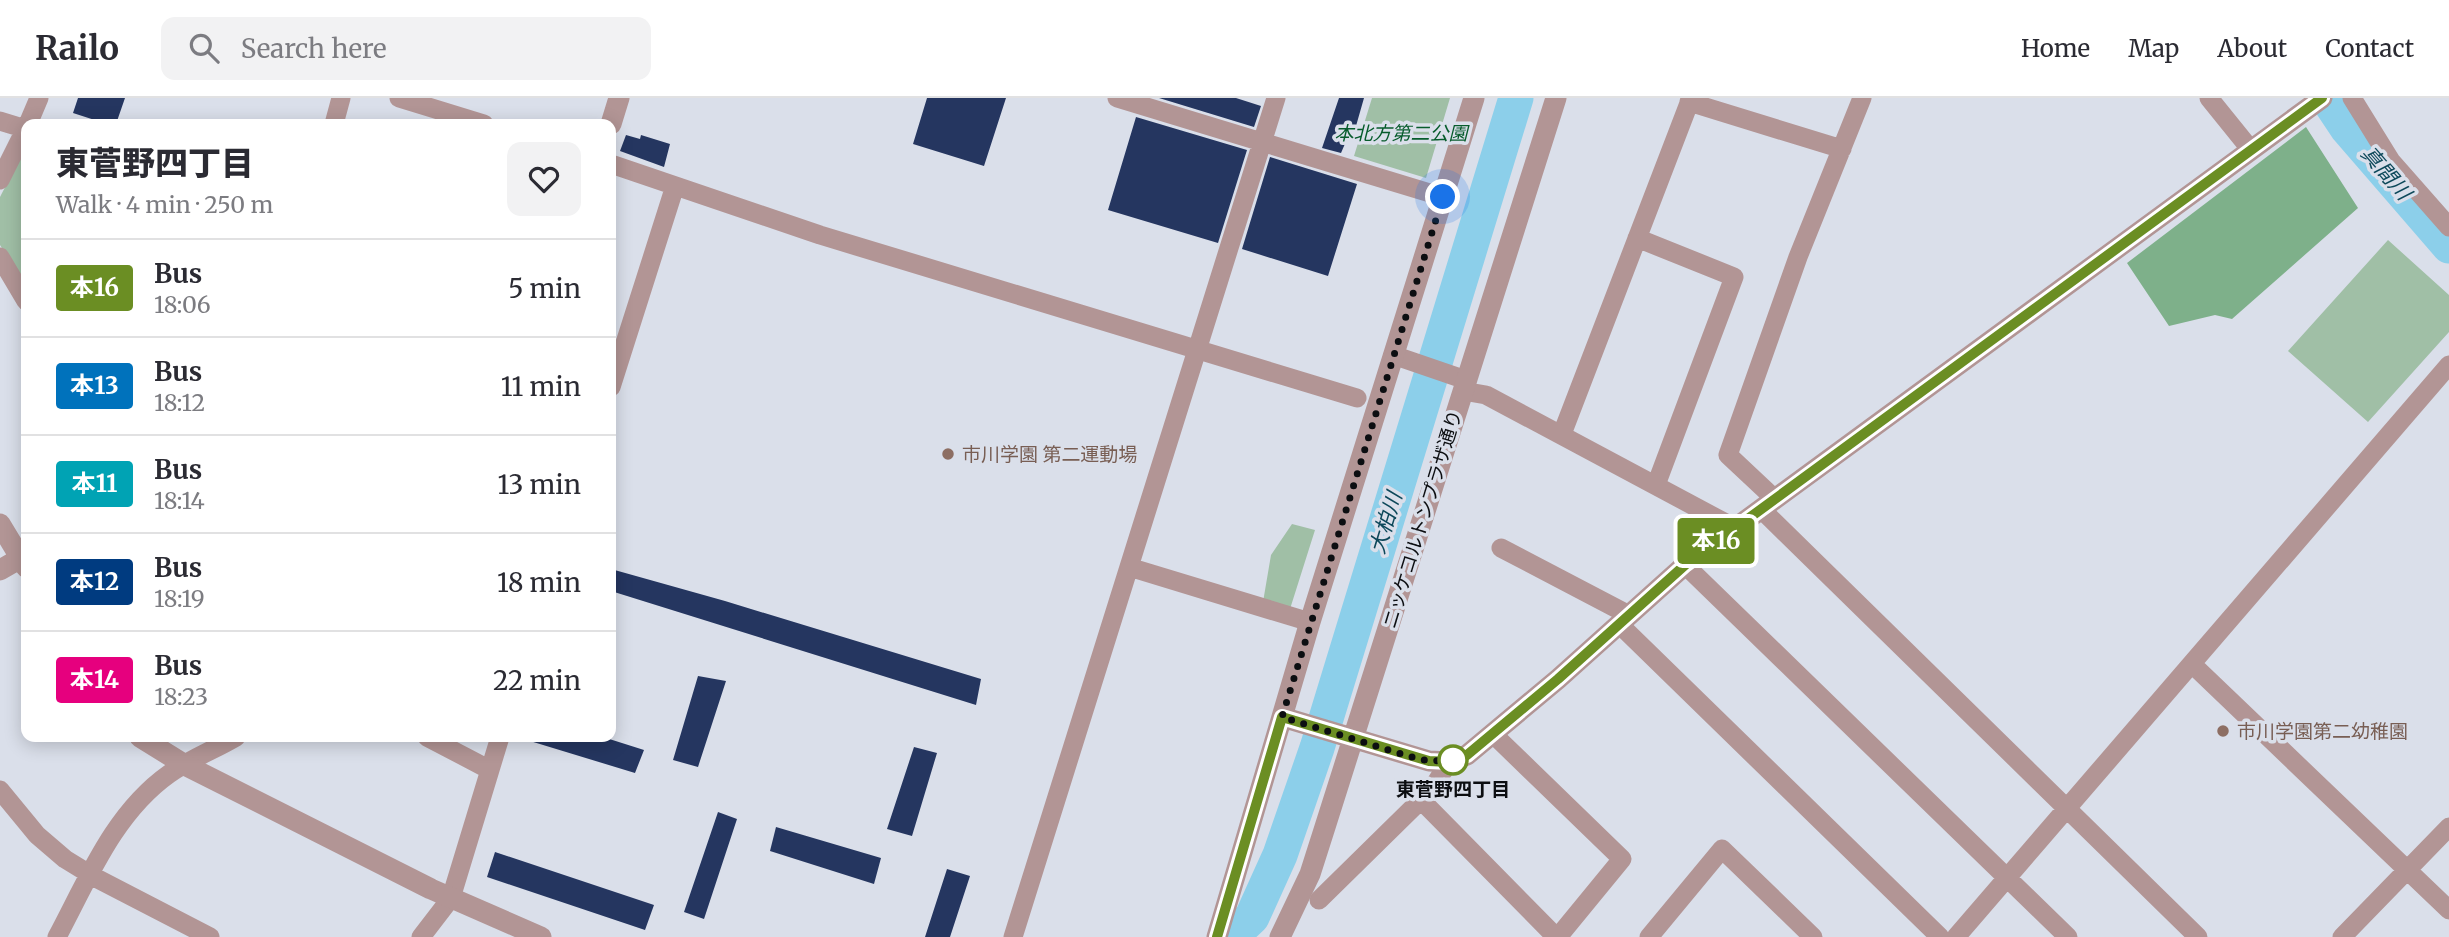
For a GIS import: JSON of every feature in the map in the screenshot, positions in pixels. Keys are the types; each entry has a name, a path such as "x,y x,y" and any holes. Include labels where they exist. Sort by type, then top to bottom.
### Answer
{"street":[{"path":"31,119 39,98"},
{"path":"335,119 341,98"},
{"path":"399,98 468,119"},
{"path":"613,119 619,98"},
{"path":"1117,98 1443,197"},
{"path":"1013,937 1276,98"},
{"path":"1217,937 1289,719 1310,622 1474,98"},
{"name":"ニッケコルトンプラザ通り","path":"1280,937 1310,874 1346,735 1464,385 1556,98"},
{"path":"1862,98 1798,257 1728,455 1768,504 2066,808 2198,937"},
{"path":"2209,98 2251,150"},
{"path":"2352,98 2392,161 2449,227"},
{"path":"1562,434 1690,100 1842,149"},
{"path":"1289,719 1429,761 1449,762 1467,755 1685,565 2315,103"},
{"path":"0,121 21,126"},
{"path":"0,180 21,140"},
{"path":"616,166 820,235 1357,398"},
{"path":"616,355 675,186"},
{"path":"1637,238 1734,277 1656,485"},
{"path":"0,257 21,293"},
{"path":"1393,355 1486,395 1735,528"},
{"path":"1956,937 2449,365"},
{"path":"0,524 21,556"},
{"path":"1502,548 1624,620 1940,937"},
{"path":"0,570 21,561"},
{"path":"1685,565 2068,937"},
{"path":"1129,568 1310,622"},
{"path":"2192,664 2449,910"},
{"path":"1421,800 1557,937 1622,859 1493,734"},
{"path":"148,742 185,765 451,898 541,937"},
{"path":"57,937 105,845 136,803 171,773 227,742"},
{"path":"437,742 490,770"},
{"path":"421,937 451,898 498,742"},
{"path":"1319,900 1432,789 1449,762"},
{"path":"0,790 37,835 65,859 210,937"},
{"path":"2342,937 2449,827"},
{"path":"1649,937 1722,849 1813,937"}],"green space":[{"name":"本北方第二公園","path":"1372,98 1450,98 1426,178 1354,156"},
{"path":"2306,127 2358,208 2232,319 2215,315 2169,326 2127,263"},
{"path":"21,156 21,278 0,245 0,197"},
{"path":"2388,240 2449,295 2449,332 2368,422 2288,351"},
{"path":"1292,524 1315,530 1290,609 1263,602 1271,555"}],"building":[{"path":"78,98 125,98 118,119 92,119 73,113"},
{"path":"927,98 1006,98 984,166 913,144"},
{"path":"1159,98 1236,98 1261,106 1254,127"},
{"path":"1339,98 1364,98 1352,140 1347,139 1341,153 1322,148"},
{"path":"1136,117 1247,150 1218,243 1108,210"},
{"path":"626,135 640,139 641,135 670,144 664,167 620,151"},
{"path":"1270,157 1357,184 1328,276 1242,249"},
{"path":"616,570 981,679 976,705 616,593"},
{"path":"698,676 726,681 698,767 673,760"},
{"path":"616,741 644,750 635,773 533,742"},
{"path":"914,747 937,753 912,836 887,829"},
{"path":"718,812 737,819 704,919 684,912"},
{"path":"776,827 881,858 874,884 770,851"},
{"path":"495,852 654,905 645,930 487,877"},
{"path":"947,869 970,876 950,937 925,937"}],"waterway":[{"name":"大柏川","path":"1231,937 1252,917 1280,855 1317,748 1516,98"},
{"name":"真間川","path":"2327,98 2347,128 2449,246"}],"bus line":[{"name":"本16","path":"1217,937 1282,717 1429,761 1449,762 1467,755 1558,679 1685,565 2322,98"}],"place":[{"name":"市川学園 第二運動場","path":"948,454"},
{"name":"市川学園第二幼稚園","path":"2223,731"},
{"name":"東菅野四丁目","path":"1453,760"}],"route":[{"path":"1443,197 1282,717 1408,756 1429,761 1453,760"}]}
